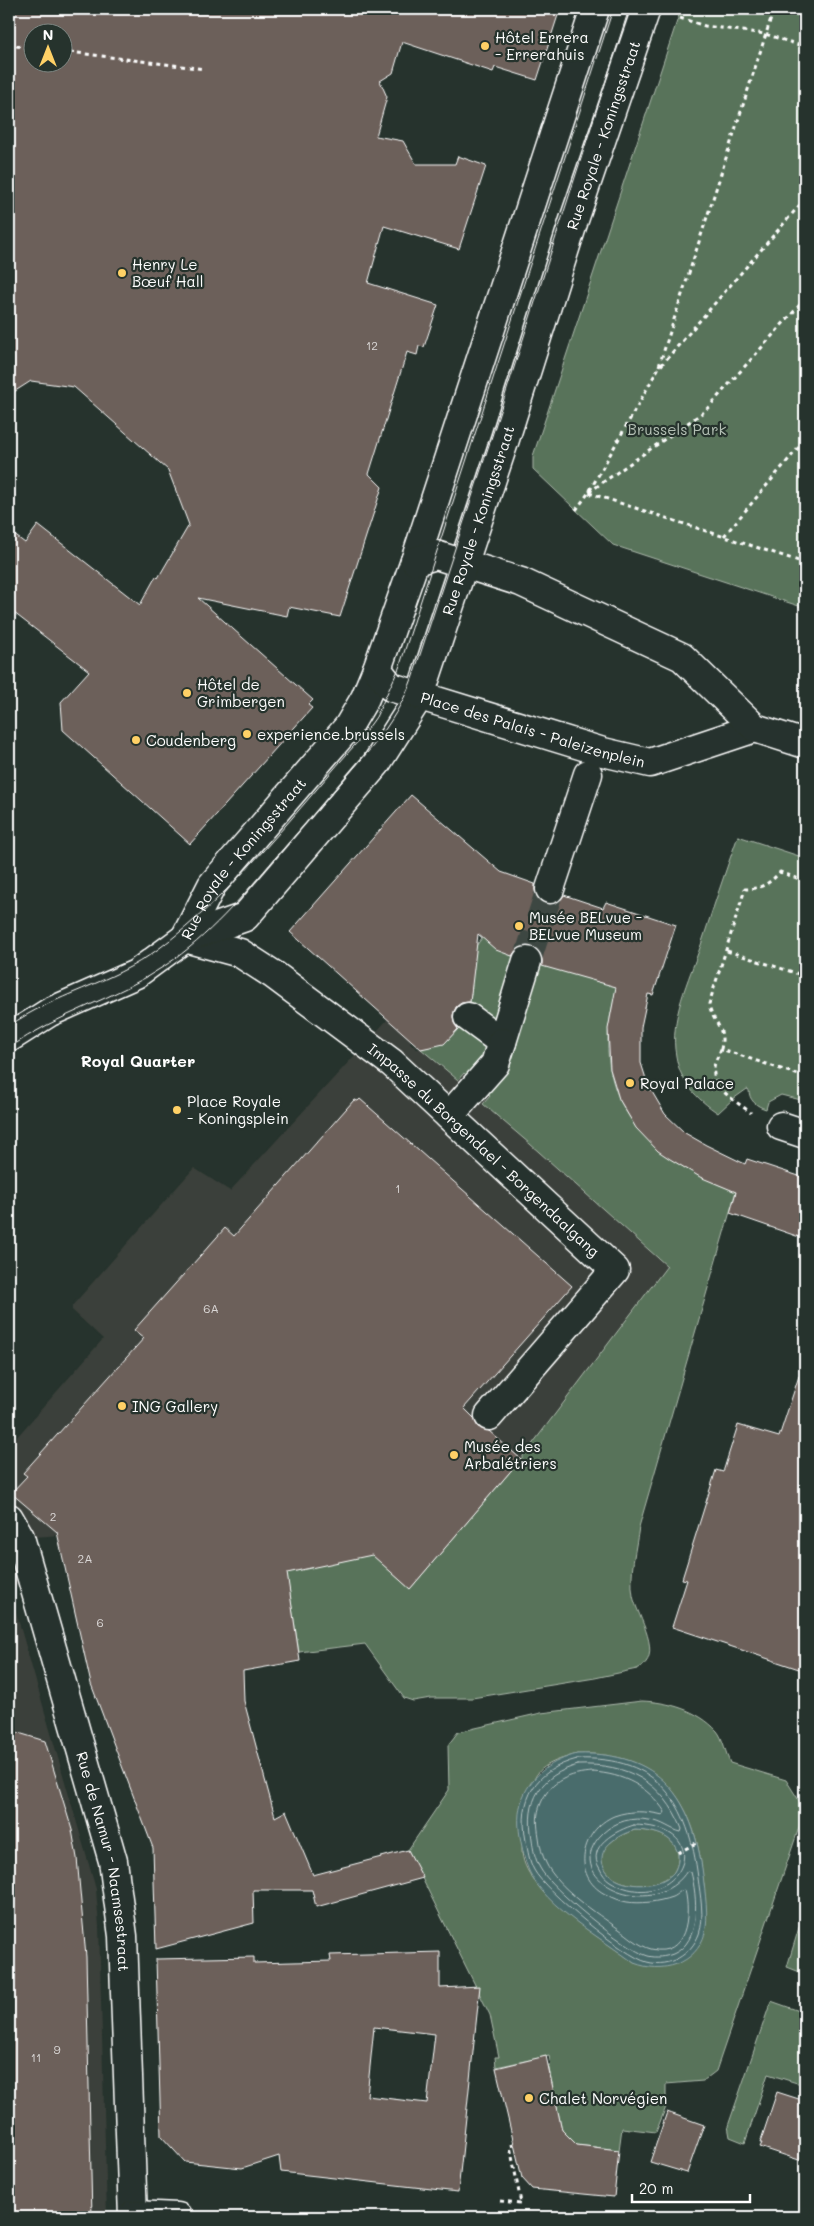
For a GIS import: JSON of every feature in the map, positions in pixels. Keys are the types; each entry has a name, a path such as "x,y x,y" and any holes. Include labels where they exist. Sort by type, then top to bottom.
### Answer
{"main road":[{"name":"Rue Royale - Koningsstraat","path":"185,938 212,885 348,726 365,698 415,561 594,9"},
{"name":"Rue Royale - Koningsstraat","path":"185,938 245,917 376,764 420,695 574,220 646,9"},
{"path":"415,561 436,555 521,582 682,657 754,728 805,744"},
{"name":"Place des Palais - Paleizenplein","path":"377,669 391,687 603,752 650,763 754,728"},
{"path":"550,889 588,774"},
{"path":"9,1038 50,1012 136,974 185,938"},
{"name":"Impasse du Borgendael - Borgendaalgang","path":"185,938 240,953 274,975 392,1063 615,1270 489,1416"},
{"path":"449,1116 494,1064 527,961"},
{"path":"468,1017 502,1042"},
{"name":"Rue de Namur - Naamsestraat","path":"9,1518 20,1536 113,1862 123,1936 133,2216"},
{"path":"133,2216 178,2217"}],"path":[{"path":"658,369 774,9"},
{"path":"678,17 705,26 765,34 805,47"},
{"path":"16,46 22,47"},
{"path":"72,52 204,70"},
{"path":"576,510 658,369 805,199"},
{"path":"588,492 705,411 805,299"},
{"path":"724,536 805,440"},
{"path":"588,492 805,563"},
{"path":"755,1115 723,1092 713,1069 723,1040 720,1025 710,1010 709,1004 745,889 758,889 770,883 780,872 805,881"},
{"path":"727,951 805,976"},
{"path":"721,1049 805,1077"},
{"path":"678,1853 698,1842"},
{"path":"500,2202 522,2203 510,2146 514,2145"}],"shaded area":[{"path":"388,1019 411,1040 410,1043 417,1049 421,1049 457,1079 464,1072 490,1096 485,1103 667,1266 521,1459 410,1589 356,1540 60,1535 35,1537 22,1512 12,1502 9,1505 9,1446 103,1339 72,1310 72,1306 194,1168 230,1191"},
{"path":"9,1545 20,1583 9,1588"},
{"path":"9,1588 96,1889 99,1926 107,2217 9,2217"}],"green space":[{"name":"Brussels Park","path":"681,9 805,9 805,608 613,545 533,469 533,456"},
{"path":"738,836 805,858 805,1101 781,1095 768,1102 766,1109 754,1102 747,1089 718,1113 697,1096 681,1074 676,1056 675,1028 681,1000"},
{"path":"483,932 510,955 618,987 609,1024 608,1058 615,1088 629,1116 648,1140 673,1160 703,1177 736,1191 639,1527 632,1570 632,1588 650,1646 649,1655 645,1663 637,1669 595,1678 472,1698 431,1698 413,1701 404,1698 365,1644 299,1652 283,1552 356,1540 410,1589 521,1459 667,1266 483,1104 490,1096 464,1073 458,1080 421,1049 448,1040 468,1017 472,985 458,970 482,938"},
{"path":"642,1701 682,1708 701,1718 717,1731 730,1763 786,1780 805,1810 716,2071 703,2081 666,2084 666,2107 656,2132 622,2128 619,2150 577,2145 562,2130 548,2065 551,2065 549,2056 496,2067 495,2057 499,2057 490,2015 408,1850 449,1790 448,1745 458,1732 541,1713","holes":["577,1754 605,1755 629,1760 649,1770 666,1783 679,1800 690,1821 697,1844 703,1879 706,1909 705,1932 634,1963 585,1928 549,1898 535,1882 525,1865 522,1849 534,1781 538,1773 553,1762"]},
{"path":"635,1830 649,1831 661,1835 672,1842 678,1854 678,1863 674,1872 668,1877 652,1884 624,1883 616,1880 604,1867 601,1860 606,1846 619,1836"},
{"path":"805,1908 805,1974 787,1967"},
{"path":"771,2001 805,2013 805,2082 797,2083 768,2074 745,2143 730,2137 728,2126"}],"water":[{"path":"577,1754 606,1755 630,1761 651,1771 667,1784 681,1802 691,1823 703,1875 707,1912 706,1926 701,1944 694,1953 677,1964 656,1967 634,1963 561,1910 537,1884 529,1871 519,1831 519,1814 523,1797 532,1781 544,1769 559,1760","holes":["635,1830 661,1835 672,1842 678,1854 678,1861 674,1872 668,1877 652,1884 642,1885 616,1880 604,1867 603,1852 607,1846 620,1836"]}],"building":[{"path":"9,9 560,9 537,80 495,67 493,72 402,42 393,73 380,81 387,97 376,136 403,141 416,164 455,164 458,156 486,166 459,249 384,226 368,283 438,305 424,347 419,346 417,355 407,352 369,474 382,487 340,617 289,607 287,616 198,598 313,700 308,705 312,708 190,844 63,730 61,702 89,671 9,609 9,531 25,543 38,525 140,605 156,576 158,578 189,525 168,470 74,387 31,381 9,395"},
{"path":"411,795 501,872 535,884 535,893 538,899 545,904 554,904 560,901 564,895 603,908 606,902 676,925 653,995 648,994 641,1027 641,1063 648,1085 665,1114 685,1133 745,1164 747,1159 805,1178 805,1239 730,1213 736,1192 700,1177 670,1159 658,1151 636,1128 619,1099 610,1069 608,1029 616,987 542,966 542,957 539,951 532,946 523,946 517,949 512,956 496,950 478,934 470,1002 461,1003 456,1007 453,1015 454,1023 458,1029 444,1044 421,1049 290,932"},
{"path":"360,1099 572,1286 464,1408 474,1418 478,1427 489,1431 521,1459 410,1589 372,1555 287,1573 300,1661 243,1671 244,1701 275,1817 286,1811 313,1875 408,1850 423,1878 316,1907 312,1890 253,1890 254,1923 156,1949 153,1848 91,1684 57,1532 11,1493 27,1476 23,1473 144,1338 134,1330 225,1228 234,1236 354,1100 358,1101"},
{"path":"799,1376 805,1377 805,1671 672,1627 687,1580 682,1579 716,1470 723,1472 738,1425 779,1437"},
{"path":"9,1730 45,1741 72,1830 77,1858 86,1957 92,2217 9,2217"},
{"path":"440,1952 440,1988 480,1986 458,2192 281,2172 279,2156 242,2168 185,2162 161,2136 156,1959 254,1957 254,1963 331,1961 330,1955","holes":["374,2027 435,2034 427,2103 367,2096"]},
{"name":"Chalet Norvégien","path":"546,2056 562,2130 577,2145 619,2150 614,2197 532,2189 522,2178 496,2068"},
{"path":"777,2092 805,2101 805,2162 760,2147"},
{"path":"667,2112 704,2125 687,2173 650,2162"}],"tunnel":[{"path":"527,961 550,889"}],"tram line":[{"path":"9,1026 45,1005 102,981 139,962 186,927 213,903 264,850 361,738 376,717 399,668 613,9"},
{"path":"9,1048 47,1025 147,977 181,954 211,929 238,901 373,746 396,712 413,676 629,9"}],"place":[{"name":"Hôtel Errera - Errerahuis","path":"485,46"},
{"name":"Henry Le Bœuf Hall","path":"122,273"},
{"name":"Hôtel de Grimbergen","path":"187,693"},
{"name":"experience.brussels","path":"247,734"},
{"name":"Coudenberg","path":"136,740"},
{"name":"Musée BELvue - BELvue Museum","path":"519,926"},
{"name":"Royal Palace","path":"630,1083"},
{"name":"Place Royale - Koningsplein","path":"177,1110"},
{"name":"ING Gallery","path":"122,1406"},
{"name":"Musée des Arbalétriers","path":"454,1455"},
{"name":"Chalet Norvégien","path":"529,2098"}],"district":[{"name":"Royal Quarter","path":"138,1060"}]}
